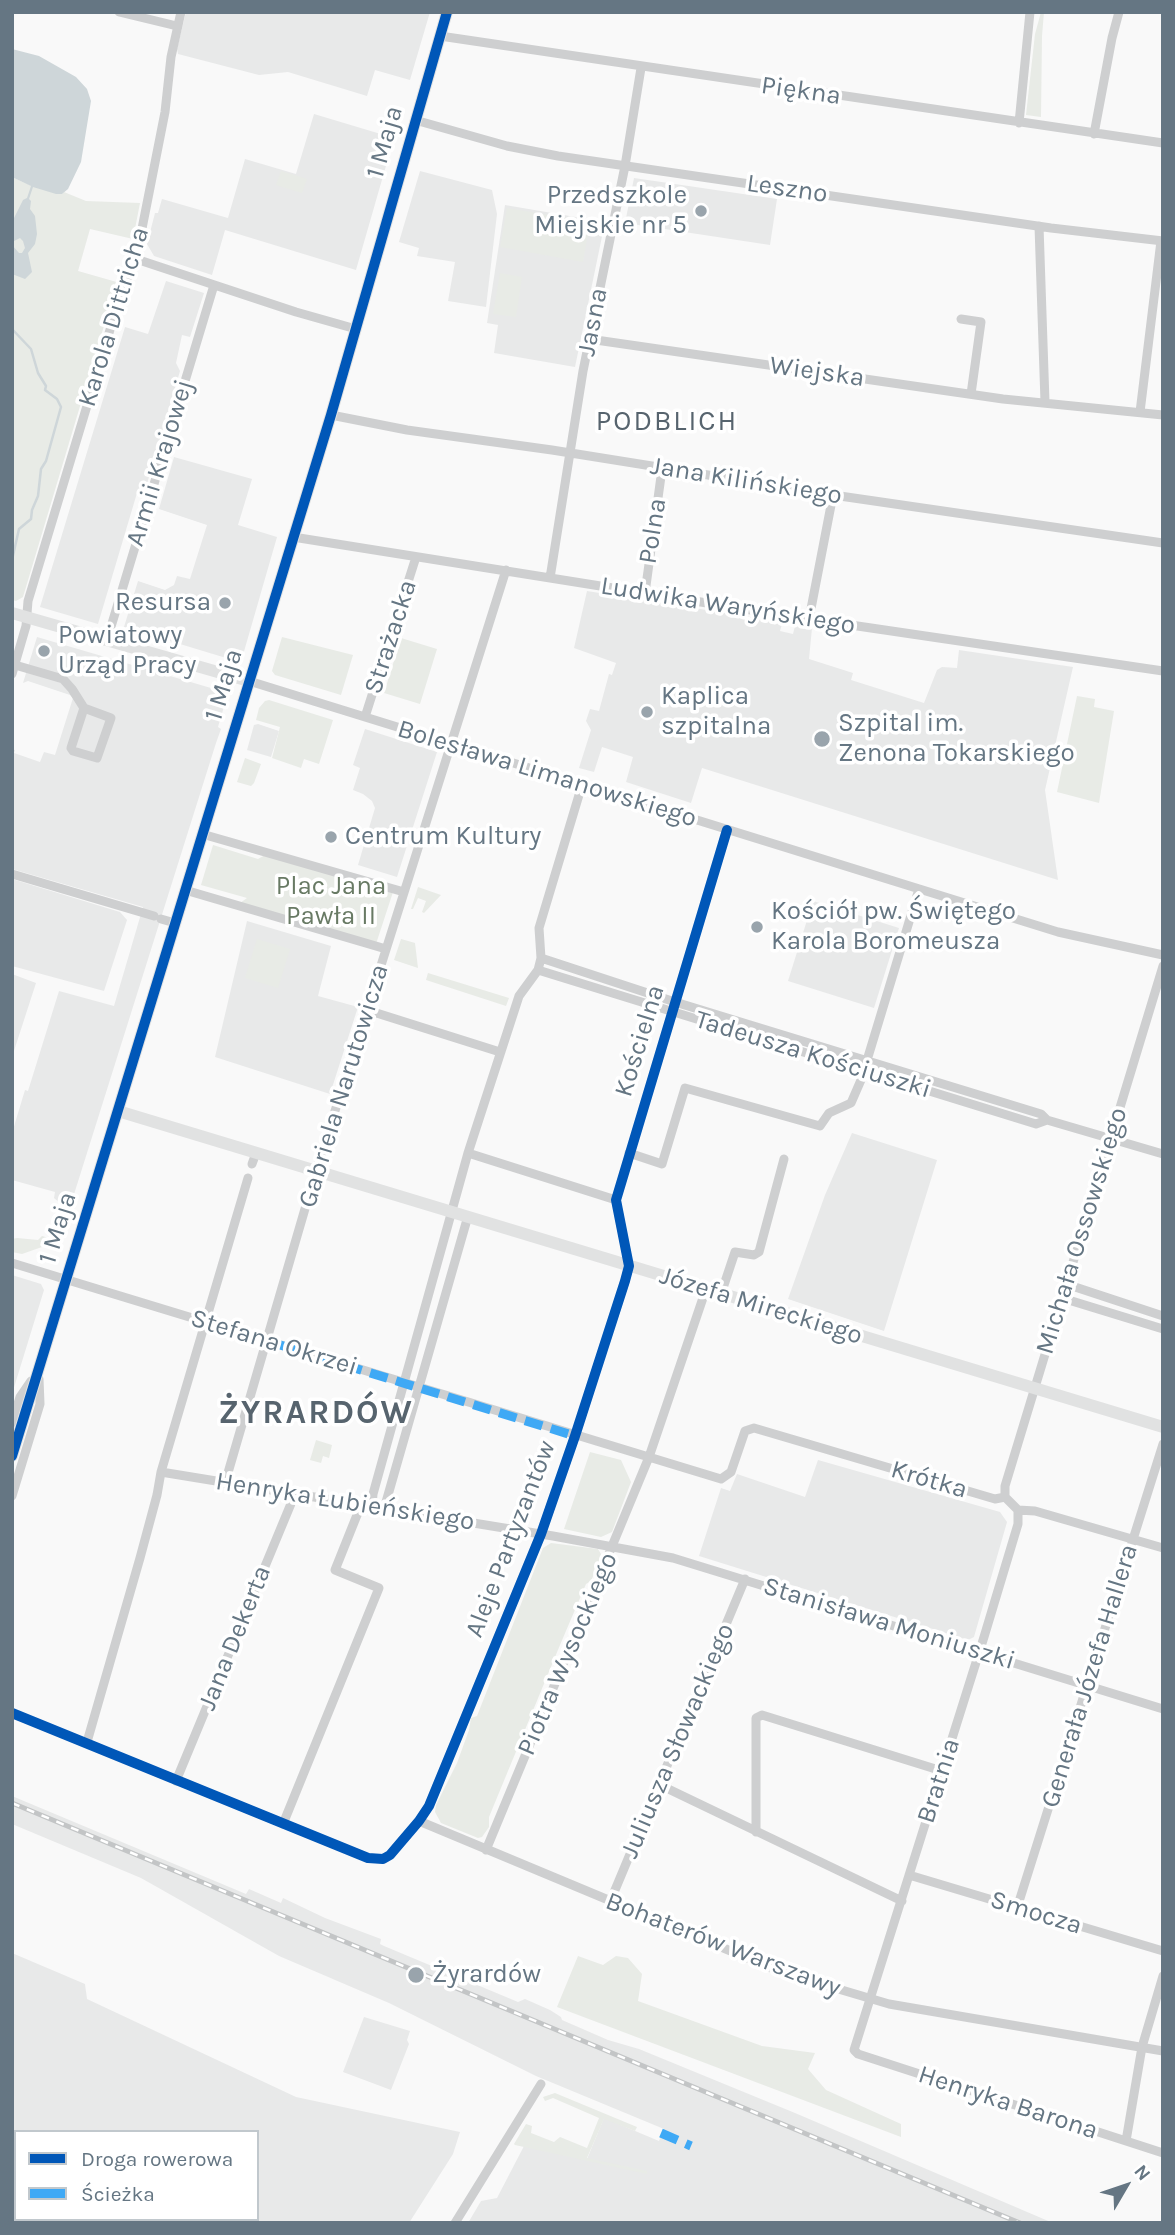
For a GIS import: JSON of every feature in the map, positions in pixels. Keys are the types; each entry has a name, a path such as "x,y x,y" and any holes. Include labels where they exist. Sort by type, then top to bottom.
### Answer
{"street":[{"path":"119,12 177,26"},
{"name":"Karola Dittricha","path":"14,669 27,618 28,601 122,290 136,259 165,112 181,12"},
{"name":"1 Maja","path":"12,1456 331,415 447,12"},
{"path":"1019,123 1030,12"},
{"path":"1094,134 1119,12"},
{"name":"Piękna","path":"440,36 1163,144"},
{"name":"Jasna","path":"550,578 589,339 625,166 641,68"},
{"name":"Leszno","path":"415,120 507,146 625,166 1039,226 1162,241"},
{"path":"1039,226 1045,402"},
{"path":"1140,412 1162,241"},
{"path":"136,259 356,329"},
{"name":"Armii Krajowej","path":"107,640 214,285"},
{"path":"961,319 981,322 971,394"},
{"name":"Wiejska","path":"589,339 1003,399 1163,415"},
{"name":"Jana Kilińskiego","path":"331,415 407,430 1163,543"},
{"name":"Polna","path":"645,593 663,469"},
{"path":"809,619 833,495"},
{"name":"Ludwika Waryńskiego","path":"293,537 809,619 1163,671"},
{"name":"Strażacka","path":"365,717 416,557"},
{"name":"Gabriela Narutowicza","path":"225,1483 316,1171 506,570"},
{"name":"Bolesława Limanowskiego","path":"12,613 249,681 1061,933 1163,955"},
{"path":"14,669 63,679 84,708 111,718 97,758 71,748 84,708"},
{"path":"372,1507 373,1494 468,1153 519,996 538,970 541,958 539,928 582,786"},
{"name":"Kościelna","path":"629,1266 616,1200 727,830"},
{"path":"202,834 404,892"},
{"path":"12,874 175,923"},
{"path":"629,1153 663,1164 685,1088 820,1126 829,1113 854,1099 919,889"},
{"path":"185,890 386,949"},
{"name":"Tadeusza Kościuszki","path":"541,958 674,1007"},
{"name":"Michała Ossowskiego","path":"1005,1497 1005,1486 1163,966"},
{"name":"Tadeusza Kościuszki","path":"538,970 1041,1114 1047,1120 1163,1154"},
{"path":"367,1010 500,1052"},
{"name":"Józefa Mireckiego","path":"118,1111 254,1158 316,1171 1163,1427"},
{"path":"468,1153 616,1200"},
{"path":"721,1294 735,1252 754,1255 759,1252 784,1159"},
{"path":"88,1742 161,1472 248,1178"},
{"path":"384,1508 468,1216"},
{"name":"Stefana Okrzei","path":"12,1263 575,1436"},
{"name":"Aleje Partyzantów","path":"283,1824 368,1858 379,1859 393,1853 429,1806 541,1534 629,1266"},
{"path":"1066,1284 1163,1316"},
{"name":"Piotra Wysockiego","path":"486,1850 649,1457 706,1289"},
{"path":"1062,1298 1163,1329"},
{"name":"1 Maja","path":"12,1423 20,1397 38,1370"},
{"name":"1 Maja","path":"12,1496 40,1404 38,1370"},
{"name":"Krótka","path":"649,1457 721,1479 731,1472 745,1431 754,1429 995,1499 1005,1497 1018,1510"},
{"path":"575,1436 649,1457"},
{"name":"Generała Józefa Hallera","path":"1017,1908 1163,1444"},
{"name":"Henryka Łubieńskiego","path":"161,1472 612,1547"},
{"name":"Jana Dekerta","path":"176,1781 295,1494"},
{"path":"12,1713 283,1824 379,1588 335,1570 361,1505"},
{"path":"1018,1510 1035,1511 1163,1548"},
{"name":"Bratnia","path":"854,2050 1018,1524 1018,1510"},
{"name":"Stanisława Moniuszki","path":"612,1547 673,1559 745,1579 1163,1709"},
{"name":"Juliusza Słowackiego","path":"610,1902 745,1579"},
{"path":"756,1832 756,1718 762,1715 942,1771"},
{"path":"660,1785 902,1901"},
{"name":"Bohaterów Warszawy","path":"419,1822 781,1972 869,1999 1163,2051"},
{"name":"Smocza","path":"909,1875 1163,1951"},
{"path":"1126,2141 1142,2047 1163,1976"},
{"name":"Henryka Barona","path":"854,2050 858,2054 1163,2153"},
{"path":"455,2223 541,2084"}],"shaded area":[{"path":"186,12 430,12 410,80 375,70 367,96 288,72 259,75 178,54"},
{"path":"12,49 39,56 76,77 87,89 91,101 81,162 68,189 62,194 56,194 33,187 29,199 37,234 35,244 28,253 32,272 25,279 12,274 12,245 19,253 25,248 20,238 12,242 12,222 31,186 12,177"},
{"path":"314,114 394,138 356,270 225,230 212,275 154,256 147,244 155,213 158,213 162,199 228,218 245,159 296,174"},
{"path":"420,171 492,190 497,214 486,307 448,301 455,262 417,256 419,248 399,242"},
{"name":"Przedszkole Miejskie nr 5","path":"634,178 777,199 770,245 625,223"},
{"path":"505,205 605,222 575,367 494,353 498,325 487,323"},
{"path":"166,281 204,293 190,337 182,335 176,363 180,371 144,494 137,493 98,624 40,607 125,327 148,334"},
{"path":"174,457 252,479 238,525 277,537 243,655 236,661 124,627 138,581 165,590 174,585 177,576 190,579 207,525 159,509"},
{"name":"Szpital im. Zenona Tokarskiego","path":"587,591 763,619 782,624 780,631 793,634 795,626 812,628 809,659 853,673 851,680 924,703 937,670 942,667 957,668 959,650 1073,667 1045,790 1058,880 702,768 691,803 626,782 633,757 602,747 594,772 579,768 591,730 586,721 590,709 599,711 609,674 612,675 616,663 574,648"},
{"path":"37,637 228,693 218,727 221,729 70,1207 54,1198 55,1192 12,1180 12,1133 59,991 114,1006 143,907 12,869 12,749 15,750 14,753 40,762 44,752 55,755 73,698 28,681 23,683"},
{"path":"254,725 279,731 271,757 247,750"},
{"path":"365,729 437,752 397,877 358,865 375,808 372,801 353,790 360,768 353,765"},
{"path":"12,879 120,912 127,920 104,991 12,966"},
{"path":"813,901 899,928 874,1008 788,981"},
{"path":"247,921 331,946 318,996 358,1007 330,1094 215,1057"},
{"path":"12,974 36,983 12,1057"},
{"path":"852,1133 937,1160 884,1331 788,1299 825,1195"},
{"path":"12,1275 41,1284 44,1290 12,1394"},
{"path":"818,1460 1000,1512 1007,1522 974,1637 968,1640 699,1556 721,1488 730,1491 737,1474 805,1497"},
{"path":"12,1796 246,1894 249,1889 281,1903 283,1898 325,1918 381,1939 380,1944 384,1946 518,2002 525,1999 550,2010 562,2020 608,2040 639,2049 795,2113 1053,2223 468,2223 481,2201 497,2198 524,2146 587,2159 604,2118 659,2141 664,2129 536,2076 389,2003 279,1956 141,1878 12,1824"},
{"path":"12,1953 85,1984 87,1999 296,2097 460,2132 453,2154 409,2223 117,2221 259,2221 259,2130 14,2130 14,2176"},
{"path":"364,2017 410,2031 407,2040 409,2044 391,2090 343,2072"}],"green space":[{"path":"1041,12 1044,12 1041,117 1026,115 1035,34"},
{"path":"281,171 307,179 302,193 276,185"},
{"path":"12,177 32,186 62,194 64,192 86,201 140,203 133,239 90,229 78,271 120,283 115,289 23,597 16,601 12,600"},
{"path":"507,208 590,222 583,262 500,247"},
{"path":"500,273 522,277 516,317 493,314"},
{"path":"282,637 353,655 341,695 275,675 272,671"},
{"path":"401,638 437,649 420,704 384,693"},
{"path":"1077,696 1095,699 1094,707 1114,711 1099,803 1057,792"},
{"path":"269,700 333,720 319,764 304,759 301,768 272,758 280,727 256,720 259,708"},
{"path":"245,758 261,764 251,786 237,782"},
{"name":"Plac Jana Pawła II","path":"213,845 258,859 265,855 393,892 376,944 240,903 247,898 201,885"},
{"path":"418,887 441,895 424,913 422,912 426,901 418,898 411,909"},
{"path":"257,939 290,949 278,988 245,978"},
{"path":"401,939 415,943 418,968 394,960"},
{"path":"428,973 509,998 506,1006 426,980"},
{"path":"42,1236 59,1241 22,1254 12,1252 12,1239 38,1240"},
{"path":"316,1440 332,1445 329,1458 323,1456 321,1463 310,1460"},
{"path":"590,1452 621,1460 631,1482 612,1532 601,1537 564,1529"},
{"path":"551,1543 598,1549 600,1560 591,1581 586,1584 560,1645 489,1817 489,1827 482,1837 478,1838 441,1823 435,1812 436,1805 457,1763 471,1718 477,1716 543,1548"},
{"path":"578,1956 603,1965 616,1956 628,1958 642,1974 638,2001 762,2046 815,2053 808,2069 826,2090 901,2124 901,2137 557,2007"},
{"path":"555,2093 637,2127 635,2131 604,2119 587,2158 647,2171 647,2174 515,2145 526,2124 532,2126 531,2133 554,2142 560,2137 587,2148 599,2118 553,2098 545,2101 543,2097"}],"waterway":[{"path":"12,329 31,349 38,373 46,386 45,390 57,399 61,407 46,461 41,469 38,496 31,519 19,529 12,560"}],"railway":[{"path":"12,1803 1020,2223"}],"marked path":[{"path":"267,1341 575,1436"},
{"path":"661,2133 691,2146"}],"cycle path":[{"path":"12,1456 331,415 447,12"},
{"path":"12,1713 368,1858 383,1859 390,1855 419,1821 429,1806 541,1534 625,1281 629,1266 616,1200 727,830"}],"place":[{"name":"Przedszkole Miejskie nr 5","path":"701,211"},
{"name":"Resursa","path":"225,603"},
{"name":"Powiatowy Urząd Pracy","path":"44,651"},
{"name":"Kaplica szpitalna","path":"647,712"},
{"name":"Szpital im. Zenona Tokarskiego","path":"822,739"},
{"name":"Centrum Kultury","path":"331,837"},
{"name":"Kościół pw. Świętego Karola Boromeusza","path":"757,927"},
{"name":"Żyrardów","path":"416,1975"}],"district":[{"name":"PODBLICH","path":"667,422"},
{"name":"ŻYRARDÓW","path":"316,1414"}]}
